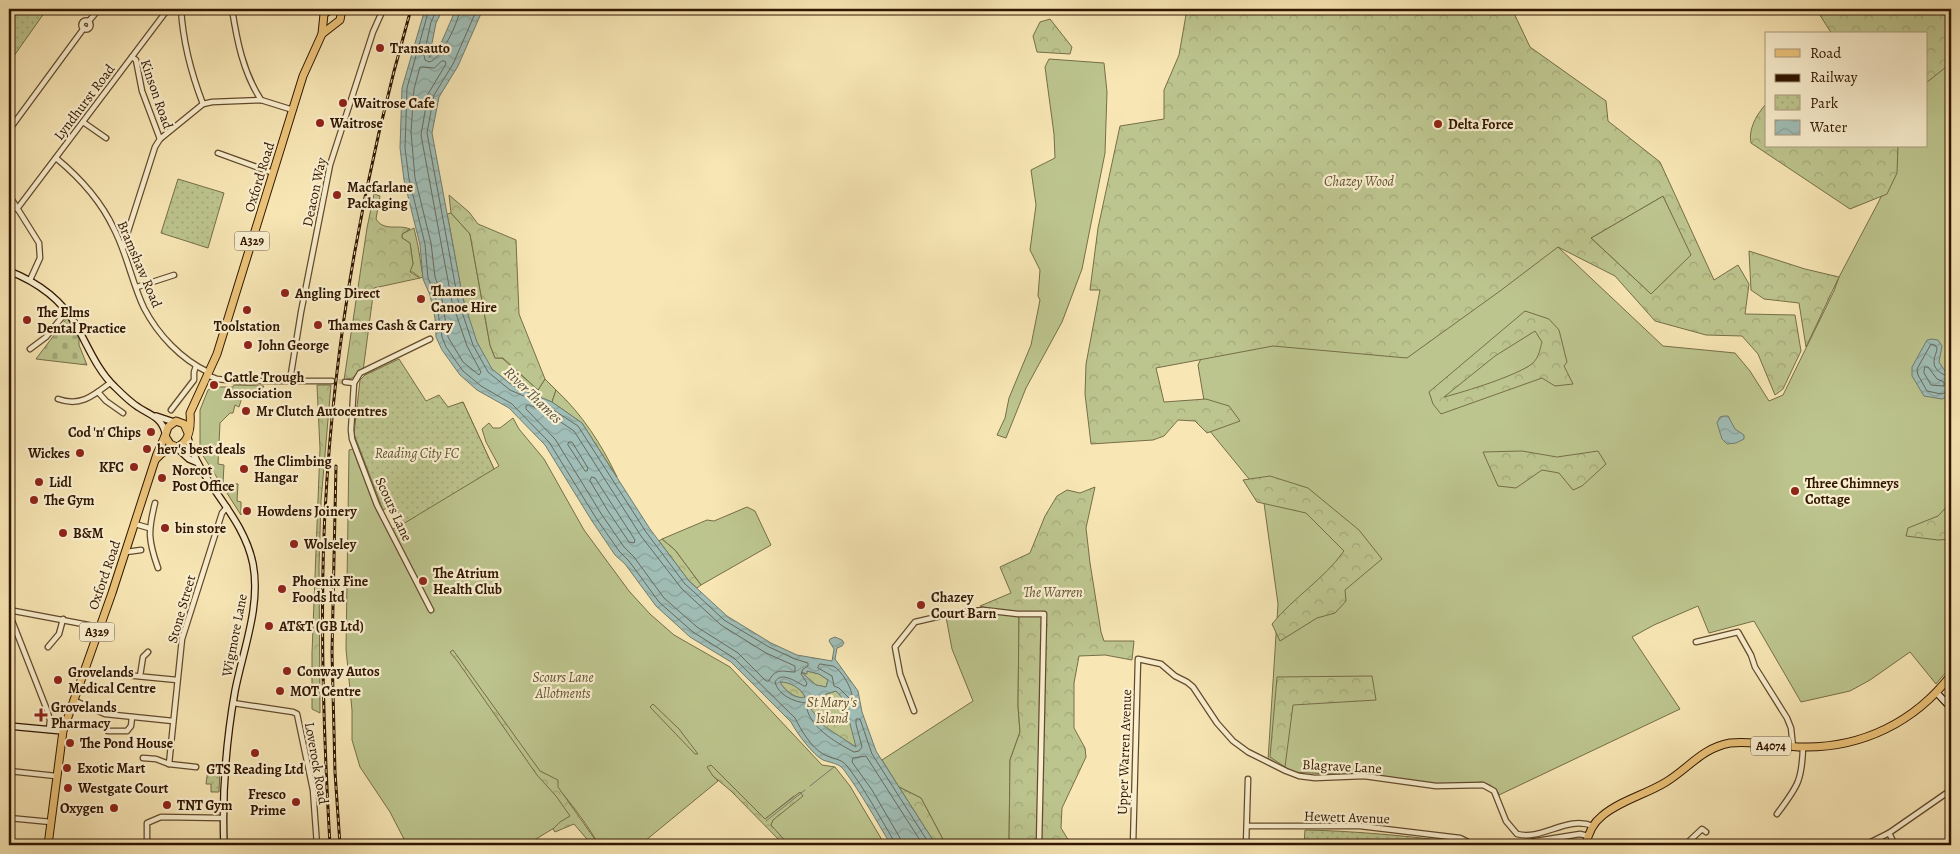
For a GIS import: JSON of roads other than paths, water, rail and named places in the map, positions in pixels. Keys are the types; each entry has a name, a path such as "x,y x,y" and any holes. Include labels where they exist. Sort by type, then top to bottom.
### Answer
{"main road":[{"path":"333,24 324,12 336,10 341,12"},
{"name":"Oxford Road","path":"188,435 190,413 217,354 303,76 322,34 324,12"},
{"name":"Oxford Road","path":"322,34 340,20 341,12"},
{"path":"175,447 168,442 165,434 175,422 190,413"},
{"path":"155,459 162,453 185,442 188,435 184,424 175,422"},
{"name":"Oxford Road","path":"48,845 63,731 72,700 126,552 155,459 165,434"},
{"name":"A4074","path":"1586,845 1593,826 1602,815 1667,782 1702,754 1714,748 1743,742 1793,747 1842,744 1886,730 1914,713 1938,693 1951,675"}],"street":[{"path":"9,130 84,28 90,28 89,21 98,9"},
{"name":"Lyndhurst Road","path":"17,209 168,9"},
{"path":"181,9 186,50 193,78 203,104"},
{"path":"232,9 243,63 252,86 261,100"},
{"name":"Deacon Way","path":"290,380 301,312 330,165 373,32 381,14"},
{"name":"Kinson Road","path":"132,57 136,60 142,91 160,139"},
{"path":"123,247 155,147 160,139 203,104 261,100 293,110"},
{"path":"83,122 106,138"},
{"path":"218,153 273,173"},
{"name":"Bramshaw Road","path":"56,158 77,176 94,197 113,227 123,247 144,308 155,326 174,348 208,374"},
{"path":"9,195 37,239 40,251 38,264 30,280"},
{"path":"9,271 30,280 56,299 67,311 86,346 110,383 139,408 175,422"},
{"path":"137,287 174,274"},
{"path":"35,348 67,311"},
{"path":"345,382 354,383 360,374 430,339"},
{"path":"172,410 194,380 196,366"},
{"path":"208,374 217,379 236,381 332,381"},
{"path":"58,399 73,403 89,398 110,383"},
{"name":"Scours Lane","path":"354,383 352,439 378,504 431,610"},
{"path":"98,392 106,401 123,413"},
{"path":"154,415 163,425 165,434"},
{"name":"Wigmore Lane","path":"188,435 196,462 227,507 246,540 253,565 255,587 254,609 233,703 225,775 224,845"},
{"name":"Wigmore Lane","path":"175,447 196,462"},
{"path":"155,502 149,528 151,548 158,568"},
{"name":"Stone Street","path":"169,764 182,639 222,513 227,507"},
{"path":"135,524 149,528"},
{"path":"126,552 141,550"},
{"path":"914,711 900,674 895,647 914,622 954,613 983,610 1018,614 1044,614 1038,845"},
{"path":"49,730 50,720 47,710 9,611 63,619 99,627"},
{"path":"49,643 59,634 63,619"},
{"path":"1696,642 1738,632 1751,655 1755,667 1787,718 1791,728 1793,747"},
{"path":"140,676 143,657 148,652"},
{"name":"Blagrave Lane","path":"1138,658 1161,664 1175,676 1187,682 1193,687 1217,723 1233,741 1248,752 1286,771 1298,776 1316,778 1364,776 1436,786 1483,785 1494,791 1503,815 1514,832 1519,835 1529,835"},
{"name":"Upper Warren Avenue","path":"1133,845 1138,658"},
{"path":"83,671 177,680"},
{"path":"1938,693 1951,708"},
{"path":"72,700 104,714 173,721"},
{"name":"Loverock Road","path":"233,703 297,714 313,790 317,845"},
{"path":"108,731 127,731 131,726 132,717"},
{"path":"9,726 63,731"},
{"path":"1776,814 1796,789 1801,774 1803,747"},
{"path":"143,758 169,764 196,767"},
{"path":"9,771 56,776"},
{"path":"1246,845 1248,779"},
{"path":"1865,845 1889,833 1951,791"},
{"path":"1781,808 1786,811"},
{"path":"147,845 147,822 161,817 223,818"},
{"path":"9,818 51,822"},
{"path":"1588,836 1580,834 1528,844 1529,835 1562,825 1582,822 1593,826"},
{"name":"Hewett Avenue","path":"1247,826 1360,826 1460,838 1474,845"},
{"path":"1685,845 1702,828"},
{"path":"1889,833 1895,845"}],"water":[{"name":"River Thames","path":"425,9 443,9 436,23 429,58 442,41 456,9 483,9 458,66 439,97 432,133 463,299 477,342 492,369 513,386 552,402 582,423 650,529 689,581 727,616 771,643 797,655 832,661 834,649 829,641 835,637 842,640 844,643 837,648 835,659 858,691 862,712 876,751 936,845 891,845 842,768 823,760 814,753 791,722 731,662 690,637 656,606 625,564 615,555 545,445 509,408 477,390 460,375 442,350 436,337 435,318 430,295 423,279 420,245 404,180 400,148 402,88","holes":["807,671 819,674 828,680 826,687 816,685 801,672 807,674","780,682 795,686 805,697 794,696","836,691 845,701 848,707 848,716 856,747 824,726 811,709 826,694"]},
{"path":"1927,340 1938,340 1942,346 1939,362 1945,371 1951,373 1951,395 1942,399 1924,396 1912,376 1912,367"},
{"path":"1728,416 1735,429 1744,435 1744,439 1736,443 1727,444 1722,439 1717,423 1720,417"}],"waterway":[{"path":"810,786 834,767"},
{"path":"766,821 805,790"}],"tunnel":[{"path":"332,381 345,382"}],"railway":[{"path":"330,845 324,729 322,613 324,535 334,402 342,335 364,204 393,73 411,9"},
{"path":"336,466 332,652 335,772 340,845"}],"place":[{"name":"Transauto","path":"380,48"},
{"name":"Waitrose Cafe","path":"343,103"},
{"name":"Waitrose","path":"320,123"},
{"name":"Delta Force","path":"1438,124"},
{"name":"Macfarlane Packaging","path":"337,195"},
{"name":"Angling Direct","path":"285,293"},
{"name":"Thames Canoe Hire","path":"421,299"},
{"name":"Toolstation","path":"247,310"},
{"name":"The Elms Dental Practice","path":"27,320"},
{"name":"Thames Cash & Carry","path":"318,325"},
{"name":"John George","path":"248,345"},
{"name":"Cattle Trough Association","path":"214,385"},
{"name":"Mr Clutch Autocentres","path":"246,411"},
{"name":"Cod 'n' Chips","path":"151,432"},
{"name":"hev's best deals","path":"147,449"},
{"name":"Wickes","path":"80,453"},
{"name":"KFC","path":"134,467"},
{"name":"The Climbing Hangar","path":"244,469"},
{"name":"Norcot Post Office","path":"162,478"},
{"name":"Lidl","path":"39,482"},
{"name":"Three Chimneys Cottage","path":"1795,491"},
{"name":"The Gym","path":"34,500"},
{"name":"Howdens Joinery","path":"247,511"},
{"name":"bin store","path":"165,528"},
{"name":"B&M","path":"63,533"},
{"name":"Wolseley","path":"294,544"},
{"name":"The Atrium Health Club","path":"423,581"},
{"name":"Phoenix Fine Foods ltd","path":"282,589"},
{"name":"Chazey Court Barn","path":"921,605"},
{"name":"AT&T (GB Ltd)","path":"269,626"},
{"name":"Conway Autos","path":"287,671"},
{"name":"Grovelands Medical Centre","path":"58,680"},
{"name":"MOT Centre","path":"280,691"},
{"name":"Grovelands Pharmacy","path":"41,715"},
{"name":"The Pond House","path":"70,743"},
{"name":"GTS Reading Ltd","path":"255,753"},
{"name":"Exotic Mart","path":"67,768"},
{"name":"Westgate Court","path":"68,788"},
{"name":"Fresco Prime","path":"296,802"},
{"name":"TNT Gym","path":"167,805"},
{"name":"Oxygen","path":"114,808"}],"park label":[{"name":"Chazey Wood","path":"1359,181"},
{"name":"Reading City FC","path":"417,453"},
{"name":"The Warren","path":"1053,592"},
{"name":"Scours Lane Allotments","path":"563,686"},
{"name":"St Mary's Island","path":"832,710"}]}
